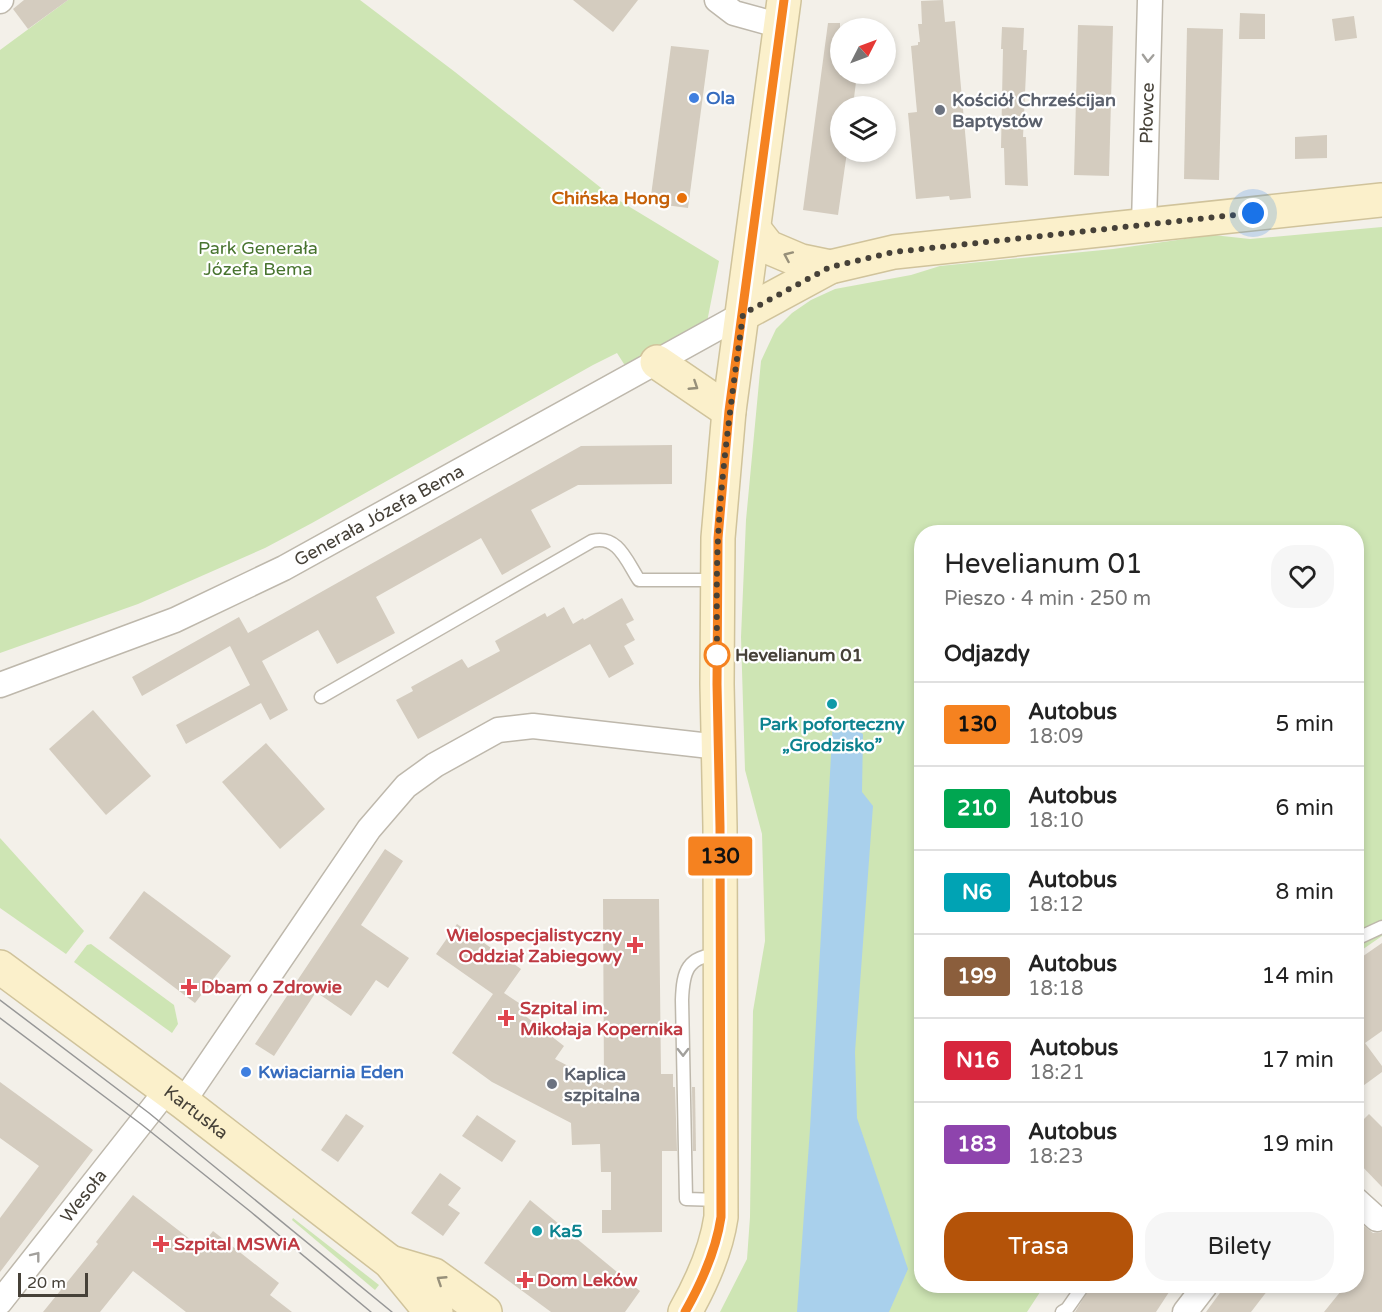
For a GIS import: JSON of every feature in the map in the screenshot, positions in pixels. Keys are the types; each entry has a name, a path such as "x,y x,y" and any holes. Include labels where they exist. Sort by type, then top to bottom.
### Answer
{"street":[{"path":"685,1312 712,1256 718,1236 722,1201 717,580 720,517 729,411 782,13 734,14 717,0"},
{"name":"Płowce","path":"1144,225 1150,0"},
{"path":"743,314 830,267 894,252 1382,200"},
{"path":"754,229 768,246 775,250 801,261 830,267"},
{"name":"Generała Józefa Bema","path":"0,685 176,620 232,594 284,568 743,314"},
{"path":"657,362 729,411"},
{"name":"Wesoła","path":"0,1302 175,1096 369,829 406,786 435,765 498,730 533,726 719,747"},
{"name":"Kartuska","path":"0,967 175,1096 390,1262 422,1301 436,1312"},
{"path":"1364,1207 1379,1221"},
{"name":"Kartuska","path":"390,1262 434,1275 485,1312"},
{"path":"1185,1312 1200,1293"}],"lane":[{"path":"321,697 592,540 606,539 614,544 639,580 717,580"},
{"path":"1364,935 1382,927"},
{"path":"720,954 701,957 690,964 683,978 686,1199 722,1201"},
{"path":"1062,1312 1067,1310 1078,1293"}],"green space":[{"name":"Park Generała Józefa Bema","path":"68,0 360,0 610,195 719,261 707,322 630,366 624,364 617,353 593,365 265,548 138,604 0,653 0,50"},
{"name":"Park poforteczny „Grodzisko”","path":"1382,227 1382,936 1364,948 1364,525 914,525 914,1293 1039,1293 1027,1312 720,1312 747,1259 750,1217 753,1011 765,941 762,834 745,770 741,637 746,520 761,361 776,329 792,313 811,300 835,289 911,275 940,266 1113,249 1213,235 1250,239"},
{"path":"0,838 84,931 66,954 0,908"},
{"path":"91,944 174,1005 178,1024 172,1033 74,962 87,945"},
{"path":"293,1218 379,1285 375,1290 292,1220"}],"water":[{"path":"842,719 847,719 849,725 863,734 862,792 873,806 855,1052 857,1118 908,1269 889,1312 797,1312 810,1129 833,720 842,721"}],"building":[{"path":"24,0 68,0 28,29 13,9"},
{"path":"573,0 638,0 613,32"},
{"name":"Kościół Chrześcijan Baptystów","path":"943,0 945,22 955,21 971,198 950,200 949,196 916,199 908,113 917,112 911,46 918,45 920,42 918,24 922,24 921,1"},
{"path":"1240,13 1265,14 1265,39 1239,39"},
{"path":"1354,16 1357,38 1335,41 1332,19"},
{"path":"828,23 830,23 830,84 856,84 854,96 830,96 830,162 846,162 838,215 803,210"},
{"path":"1078,25 1113,26 1109,176 1074,175"},
{"path":"1002,27 1024,28 1023,50 1027,50 1023,137 1026,137 1028,186 1005,185 1004,148 1001,148"},
{"path":"1187,28 1223,29 1219,180 1184,179"},
{"path":"671,46 709,50 688,208 650,203"},
{"path":"1327,135 1327,158 1295,159 1295,137"},
{"path":"672,445 672,484 578,485 531,510 551,547 502,575 481,538 376,597 395,633 337,664 318,630 262,661 288,710 270,720 261,703 186,744 176,725 250,685 230,646 142,696 132,677 239,617 248,633 581,446"},
{"path":"622,598 634,620 626,624 635,640 624,646 634,664 609,678 590,644 418,739 396,700 413,691 411,687 462,659 468,668 500,651 495,641 545,613 547,617 564,607 573,624"},
{"path":"93,710 151,776 106,815 49,749"},
{"path":"266,743 325,809 280,849 222,782"},
{"path":"385,849 403,861 361,925 409,958 388,988 376,980 351,1016 316,992 274,1056 255,1044"},
{"path":"144,891 231,956 195,1003 109,938"},
{"path":"603,899 659,899 661,1074 673,1074 677,1151 662,1151 662,1232 602,1233 602,1210 611,1210 611,1172 601,1172 600,1144 572,1145 571,1123 492,1082 452,1053 493,994 436,954 457,924 521,969 504,993 522,1005 519,1011 564,1046 555,1059 604,1085"},
{"path":"1382,943 1382,1031 1365,1043 1382,1066 1382,1072 1364,1085 1364,955"},
{"path":"0,1082 93,1150 0,1272 0,1218 39,1166 0,1138"},
{"path":"692,1087 695,1087 696,1151 693,1151"},
{"path":"346,1114 364,1126 338,1162 321,1150"},
{"path":"1369,1114 1382,1127 1382,1187 1364,1168 1364,1119"},
{"path":"477,1115 516,1141 502,1162 462,1136"},
{"path":"440,1173 461,1188 448,1205 460,1213 443,1236 411,1213"},
{"path":"133,1195 200,1247 213,1231 279,1283 270,1295 292,1312 186,1312 133,1271 100,1312 43,1312 98,1244 96,1242"},
{"name":"Ka5","path":"530,1200 640,1291 625,1312 551,1312 484,1263"},
{"path":"1364,1226 1373,1233 1382,1232 1382,1312 1324,1312 1339,1293 1364,1293"},
{"path":"1087,1293 1168,1293 1156,1312 1075,1312"},
{"path":"1220,1293 1266,1293 1251,1312 1206,1312"}],"tram line":[{"path":"0,1000 149,1113 392,1312"},
{"path":"0,1018 141,1124 371,1312"}],"bus line":[{"name":"130","path":"685,1312 712,1256 721,1217 718,538 729,411 784,0"}],"place":[{"name":"Ola","path":"694,98"},
{"name":"Kościół Chrześcijan Baptystów","path":"940,110"},
{"name":"Chińska Hong","path":"682,198"},
{"name":"Hevelianum 01","path":"717,655"},
{"name":"Park poforteczny „Grodzisko”","path":"832,704"},
{"name":"Wielospecjalistyczny Oddział Zabiegowy","path":"635,945"},
{"name":"Dbam o Zdrowie","path":"189,987"},
{"name":"Szpital im. Mikołaja Kopernika","path":"506,1018"},
{"name":"Kwiaciarnia Eden","path":"246,1072"},
{"name":"Kaplica szpitalna","path":"552,1084"},
{"name":"Ka5","path":"537,1231"},
{"name":"Szpital MSWiA","path":"161,1244"},
{"name":"Dom Leków","path":"525,1280"}],"route":[{"path":"717,655 717,663 718,538 729,411 743,314 830,267 894,252 1253,213"}]}
